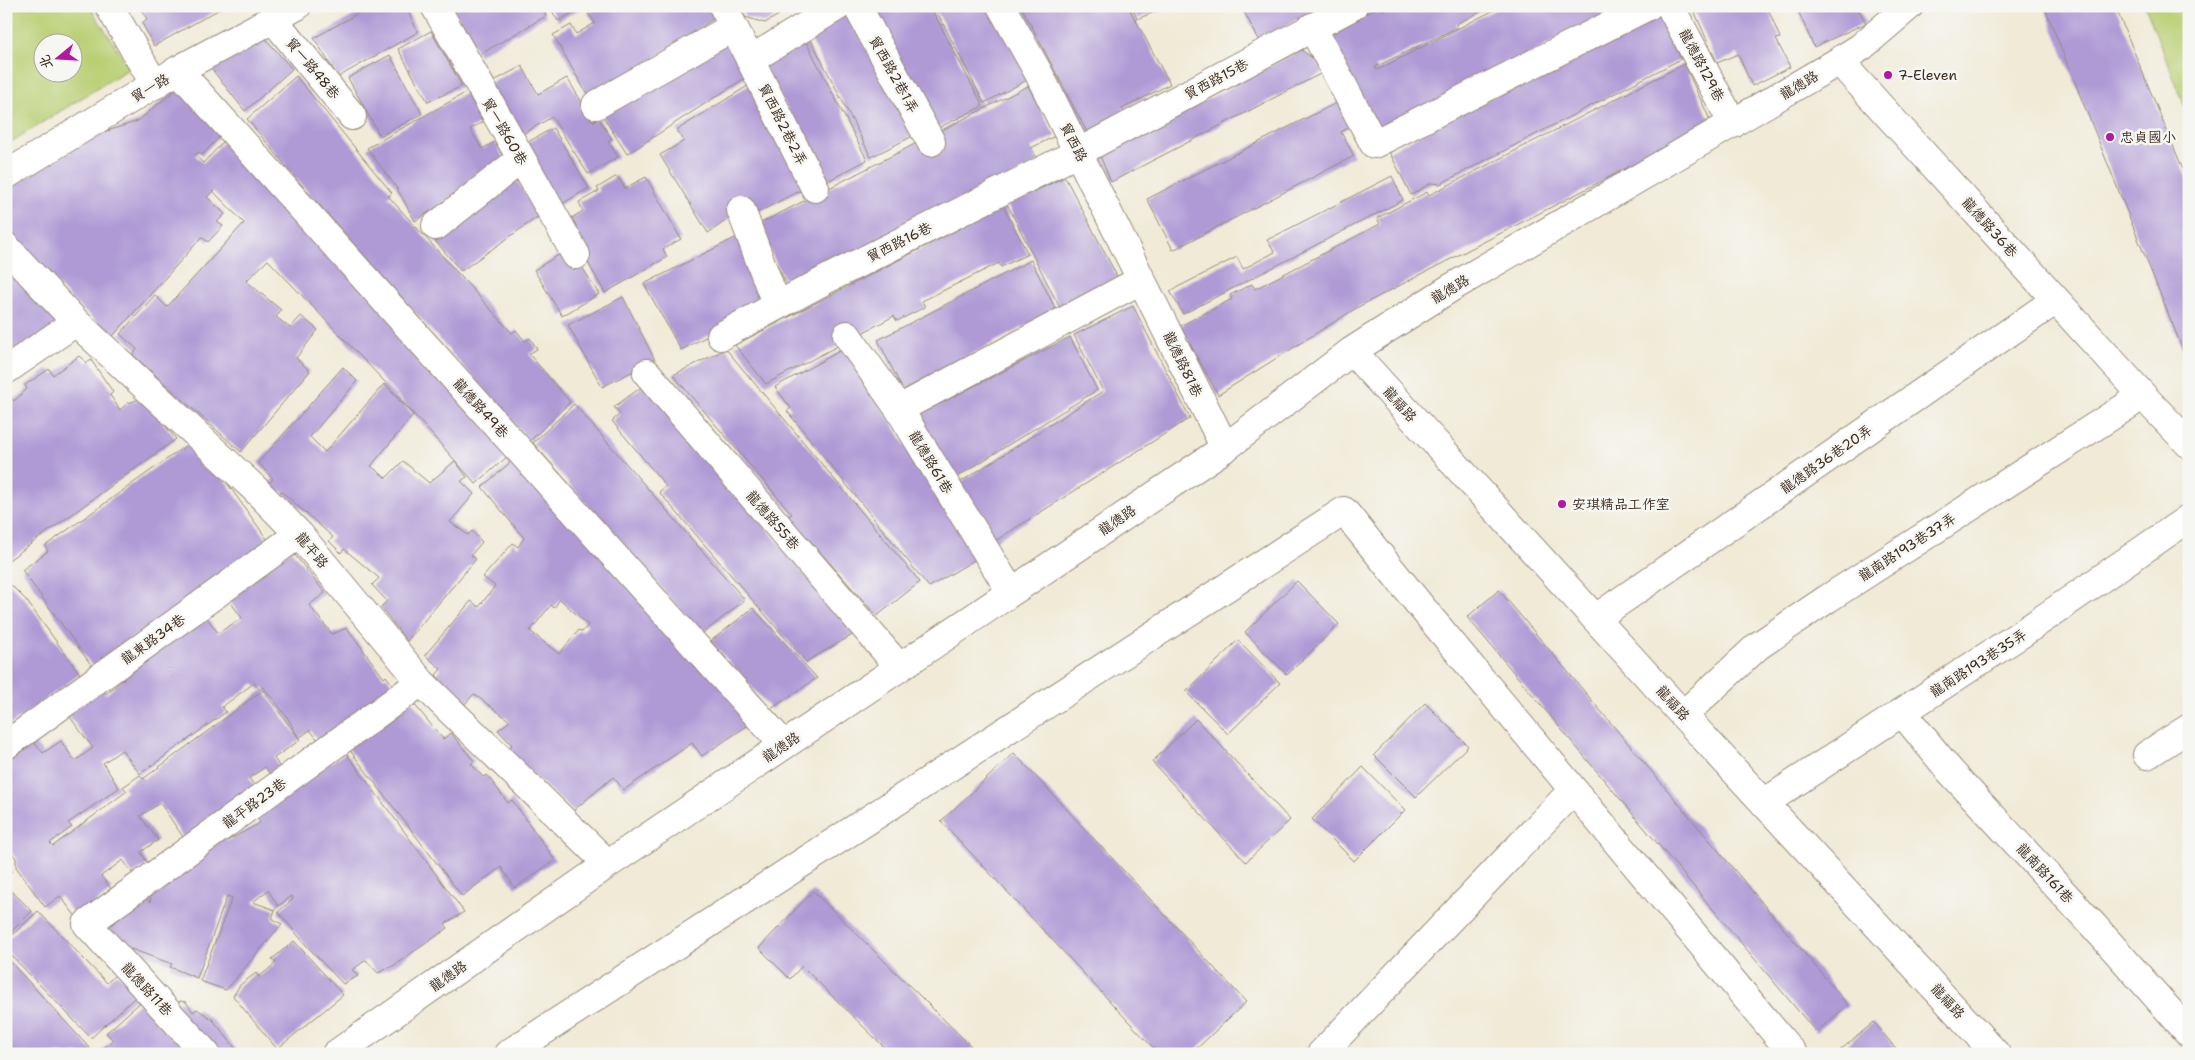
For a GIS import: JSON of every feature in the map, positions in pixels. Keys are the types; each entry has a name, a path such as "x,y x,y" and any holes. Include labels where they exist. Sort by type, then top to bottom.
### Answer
{"street":[{"path":"109,6 154,85"},
{"name":"貿一路","path":"6,175 178,70 297,6"},
{"name":"貿一路60巷","path":"435,6 576,255"},
{"path":"750,60 838,6"},
{"name":"貿西路2巷1弄","path":"857,6 931,142"},
{"name":"貿西路","path":"1000,6 1038,72 1141,280"},
{"name":"貿西路15巷","path":"1079,152 1353,6"},
{"path":"1312,27 1374,144 1648,6"},
{"name":"龍德路129巷","path":"1670,6 1733,124"},
{"name":"龍德路","path":"336,1054 608,864 1224,448 1352,351 1449,289 1839,61 1861,47 1910,6"},
{"path":"596,105 728,17"},
{"name":"貿西路2巷2弄","path":"728,17 816,188"},
{"name":"貿一路48巷","path":"273,20 352,116"},
{"name":"龍德路36巷","path":"1839,61 2141,394 2189,444"},
{"name":"龍德路49巷","path":"178,70 784,745"},
{"name":"貿西路16巷","path":"721,336 831,277 1079,152"},
{"path":"436,226 521,159"},
{"path":"741,210 777,306"},
{"name":"龍平路","path":"6,247 76,322 254,488 299,534 421,682 608,864"},
{"path":"899,409 1141,280"},
{"name":"龍德路81巷","path":"1141,280 1224,448"},
{"name":"龍德路36巷20弄","path":"1596,618 2056,300"},
{"path":"6,370 76,322"},
{"name":"龍德路61巷","path":"847,335 899,409 1011,592"},
{"name":"龍福路","path":"1352,351 1683,715 1996,1054"},
{"name":"龍德路55巷","path":"647,373 899,667"},
{"name":"龍南路193巷37弄","path":"1683,715 1758,646 1835,594 2130,404 2141,394"},
{"path":"508,1054 1344,511 1793,1054"},
{"name":"龍南路193巷35弄","path":"1764,803 2024,632 2189,518"},
{"name":"龍東路34巷","path":"6,745 299,534"},
{"name":"龍平路23巷","path":"87,924 421,682"},
{"name":"龍南路161巷","path":"1902,712 1950,771 2093,925 2189,1033"},
{"path":"2147,755 2189,728"},
{"path":"1321,1054 1573,790"},
{"name":"龍德路11巷","path":"87,924 206,1054"}],"green space":[{"path":"6,6 89,6 130,68 6,145"},
{"path":"2145,6 2188,6 2189,117"}],"building":[{"path":"139,6 225,6 154,46 142,23 147,19"},
{"path":"371,6 405,6 418,32 338,77 314,38"},
{"path":"452,6 541,6 546,16 479,55"},
{"path":"549,6 585,6 558,21"},
{"path":"600,6 714,6 719,15 591,101 553,35 571,25 576,34 595,23 588,13"},
{"path":"739,6 794,6 765,23 745,17"},
{"path":"868,6 930,6 983,106 934,130"},
{"path":"934,6 991,6 1031,78 984,103"},
{"path":"1021,6 1128,6 1170,84 1122,109 1125,113 1088,134"},
{"path":"1132,6 1169,6 1137,19"},
{"path":"1241,6 1337,6 1304,23 1296,20 1260,42"},
{"path":"1380,6 1383,10 1390,6 1492,6 1456,24 1458,27 1375,67 1377,70 1502,6 1623,6 1378,132 1327,35"},
{"path":"1692,6 1767,6 1780,38 1776,39 1790,67 1752,86 1738,54 1717,63"},
{"path":"1796,6 1857,6 1866,23 1814,47"},
{"path":"2044,6 2115,6 2189,184 2189,365"},
{"path":"847,12 913,136 871,157 808,34"},
{"path":"1659,12 1681,59 1440,184 1431,183 1411,195 1389,151"},
{"path":"431,31 462,86 428,102 398,49"},
{"path":"721,32 748,76 627,154 598,109"},
{"path":"803,36 867,160 828,181 760,60"},
{"path":"265,38 292,69 245,111 206,62"},
{"path":"1301,50 1317,61 1324,72 1111,182 1100,156"},
{"path":"390,55 422,114 380,136 348,78"},
{"path":"1684,64 1712,124 1358,307 1218,395 1180,326 1232,299 1230,295 1252,284 1255,289 1380,224 1377,218 1427,192 1429,195"},
{"path":"522,66 538,94 567,78 594,122 599,119 612,139 608,141 618,157 588,174 552,117 514,139 483,87"},
{"path":"296,76 392,193 388,196 512,333 516,330 525,341 530,338 537,349 529,354 570,402 530,441 306,190 247,119"},
{"path":"189,78 229,127 202,155 199,152 195,155 203,163 234,131 516,449 476,484 385,382 268,260 246,281 281,310 276,317 290,328 301,316 318,330 296,358 310,371 241,452 133,355 137,349 120,334 155,295 167,307 244,223 213,191 207,197 225,214 217,222 223,226 208,242 202,237 113,336 71,299 6,229 6,189 104,132 138,121"},
{"path":"754,82 807,187 751,216 746,207 708,233 660,155 684,141 677,130"},
{"path":"1028,86 1055,136 1031,148 1039,162 791,293 757,225"},
{"path":"467,92 483,122 470,129 482,149 495,142 506,162 415,221 396,187 367,148"},
{"path":"1340,101 1351,126 1341,132 1354,156 1173,250 1147,199"},
{"path":"553,128 589,188 555,208 519,147"},
{"path":"617,176 625,188 646,177 681,239 663,249 667,257 605,293 565,222 583,211 579,202 599,191 597,188"},
{"path":"1392,176 1403,200 1183,314 1170,291 1237,257 1243,269 1275,252 1267,240"},
{"path":"1065,177 1118,278 1060,308 1007,204"},
{"path":"517,181 539,216 461,271 432,237"},
{"path":"1003,206 1028,254 1001,267 999,263 922,301 925,307 897,321 894,316 766,384 735,345"},
{"path":"741,235 774,301 681,350 644,284"},
{"path":"570,248 599,294 562,316 534,270"},
{"path":"1031,260 1056,310 903,390 878,340"},
{"path":"12,268 32,295 37,293 59,328 6,366 6,271"},
{"path":"623,297 655,360 602,387 568,325"},
{"path":"1133,306 1190,418 995,541 959,483 1103,391 1074,335"},
{"path":"1070,337 1097,390 955,478 918,415"},
{"path":"845,348 976,559 929,587 787,411 791,408 775,387"},
{"path":"726,349 920,582 877,616 788,516 792,514 673,375"},
{"path":"79,356 87,363 91,360 113,392 110,395 120,410 128,403 143,398 176,439 6,562 6,401 11,397 14,401 27,389 25,385 49,369 53,375"},
{"path":"343,367 357,381 310,437 325,452 384,384 413,415 371,466 386,478 403,461 429,483 455,461 467,477 461,481 474,494 450,522 468,535 472,531 482,542 471,555 476,559 407,641 381,607 387,601 372,585 379,578 344,549 341,553 329,541 333,537 281,491 279,495 268,484 273,479 258,463"},
{"path":"647,383 854,634 806,662 659,492 666,486 612,421 620,414 614,407"},
{"path":"574,404 745,600 702,634 533,443"},
{"path":"188,444 227,483 269,542 92,666 22,570 48,551 45,546"},
{"path":"520,454 756,720 702,756 692,743 624,790 613,777 573,811 507,751 512,745 498,730 510,721 474,694 463,706 436,675 441,669 425,655 471,601 479,607 495,586 483,577 513,543 518,547 524,538 482,487","holes":["560,599 588,625 582,632 579,630 559,654 530,631 551,605 554,608"]},
{"path":"291,550 325,593 309,605 332,634 347,628 384,678 386,676 397,691 322,745 310,730 299,738 287,717 263,687 260,690 254,683 222,707 226,712 140,774 122,750 103,763 119,788 68,823 72,827 50,843 53,846 127,791 123,787 140,775 143,779 263,690 300,740 274,758 282,771 273,778 265,767 249,778 257,789 185,840 160,803 140,816 158,840 141,852 148,864 133,874 123,860 101,876 112,890 77,918 60,896 45,907 16,867 16,858 6,846 6,755 30,738 43,753 61,741 75,761 93,748 67,713 103,690 106,694 124,679 121,675 207,618 218,633 242,618 225,595"},
{"path":"6,580 26,600 80,674 6,728"},
{"path":"1297,581 1339,624 1287,675 1245,632"},
{"path":"1499,590 1848,1005 1816,1032 1467,617"},
{"path":"753,608 817,678 771,709 711,641"},
{"path":"1238,640 1280,683 1228,734 1186,692"},
{"path":"409,698 443,739 451,733 474,761 471,764 483,777 487,775 508,803 512,800 555,860 515,888 501,867 462,896 345,744"},
{"path":"1425,703 1468,746 1416,797 1374,755"},
{"path":"1196,719 1290,820 1246,862 1152,762"},
{"path":"346,753 464,912 445,924 448,928 393,966 378,973 366,960 352,970 358,976 343,984 278,912 293,899 292,896 278,906 268,890 253,902 275,910 272,919 282,924 226,990 200,981 232,898 227,896 197,978 170,967 172,964 131,949 126,957 98,924 139,893 150,902 152,888 222,834 227,841 260,823 254,809"},
{"path":"1014,753 1246,1002 1191,1054 1159,1054 941,821"},
{"path":"1363,767 1405,810 1354,861 1312,819"},
{"path":"6,865 12,871 6,876"},
{"path":"6,886 32,911 6,937"},
{"path":"813,891 979,1054 891,1054 802,966 790,979 759,948"},
{"path":"38,911 107,983 116,974 144,989 91,1038 6,950 6,941"},
{"path":"294,941 343,995 277,1049 233,996 240,985 256,973 259,977 276,963 272,959"},
{"path":"6,957 95,1054 6,1054"},
{"path":"154,990 174,1006 180,1001 186,1002 193,1012 197,1009 213,1020 240,1054 97,1054 113,1040 106,1033"},
{"path":"1874,1022 1900,1054 1840,1054 1838,1052"}],"place":[{"name":"7-Eleven","path":"1888,75"},
{"name":"忠貞國小","path":"2110,137"},
{"name":"安琪精品工作室","path":"1562,504"}]}
